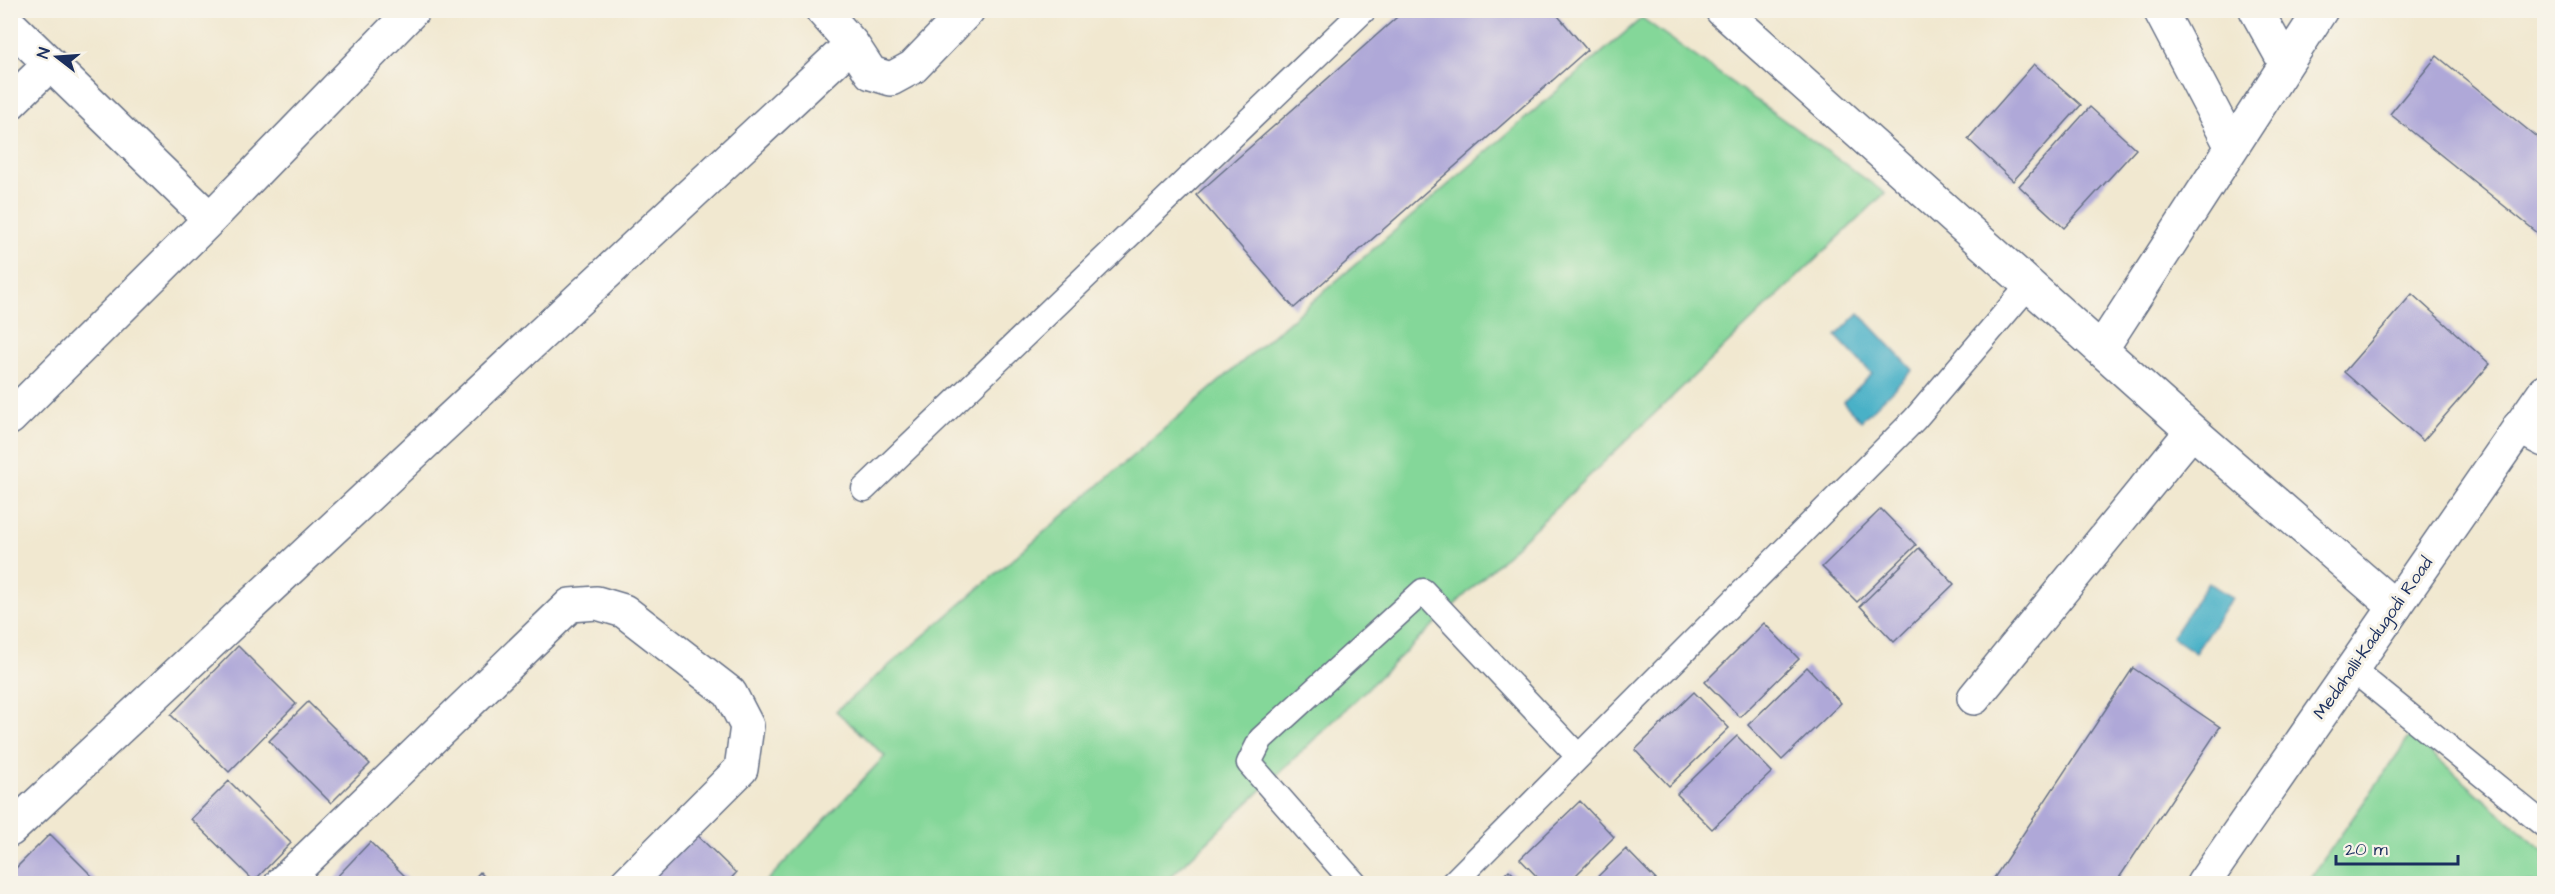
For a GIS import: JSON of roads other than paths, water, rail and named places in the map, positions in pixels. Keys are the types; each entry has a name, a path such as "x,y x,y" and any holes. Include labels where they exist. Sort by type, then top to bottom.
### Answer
{"street":[{"path":"10,418 210,219 413,10"},
{"path":"822,10 852,44 871,73 891,78 913,67 968,10"},
{"path":"1722,10 2031,284 2192,431 2395,608"},
{"path":"2160,10 2232,147"},
{"path":"2256,10 2286,64"},
{"path":"2102,348 2321,10"},
{"path":"10,25 210,219"},
{"path":"10,830 852,44"},
{"path":"10,103 50,64"},
{"name":"Medahalli-Kadugodi Road","path":"2203,884 2395,608 2532,434 2544,393"},
{"path":"1974,698 2192,431"},
{"path":"280,884 570,605 597,603 624,611 730,693 747,726 741,769 626,884"}],"lane":[{"path":"864,489 1364,10"},
{"path":"1452,884 1915,418 2031,284"},
{"path":"1355,884 1249,762 1260,739 1423,591 1578,756"},
{"path":"2352,669 2544,825"}],"water":[{"path":"1859,313 1913,370 1861,421 1843,402 1872,374 1836,336"},
{"path":"2208,582 2232,598 2195,653 2172,637"}]}
